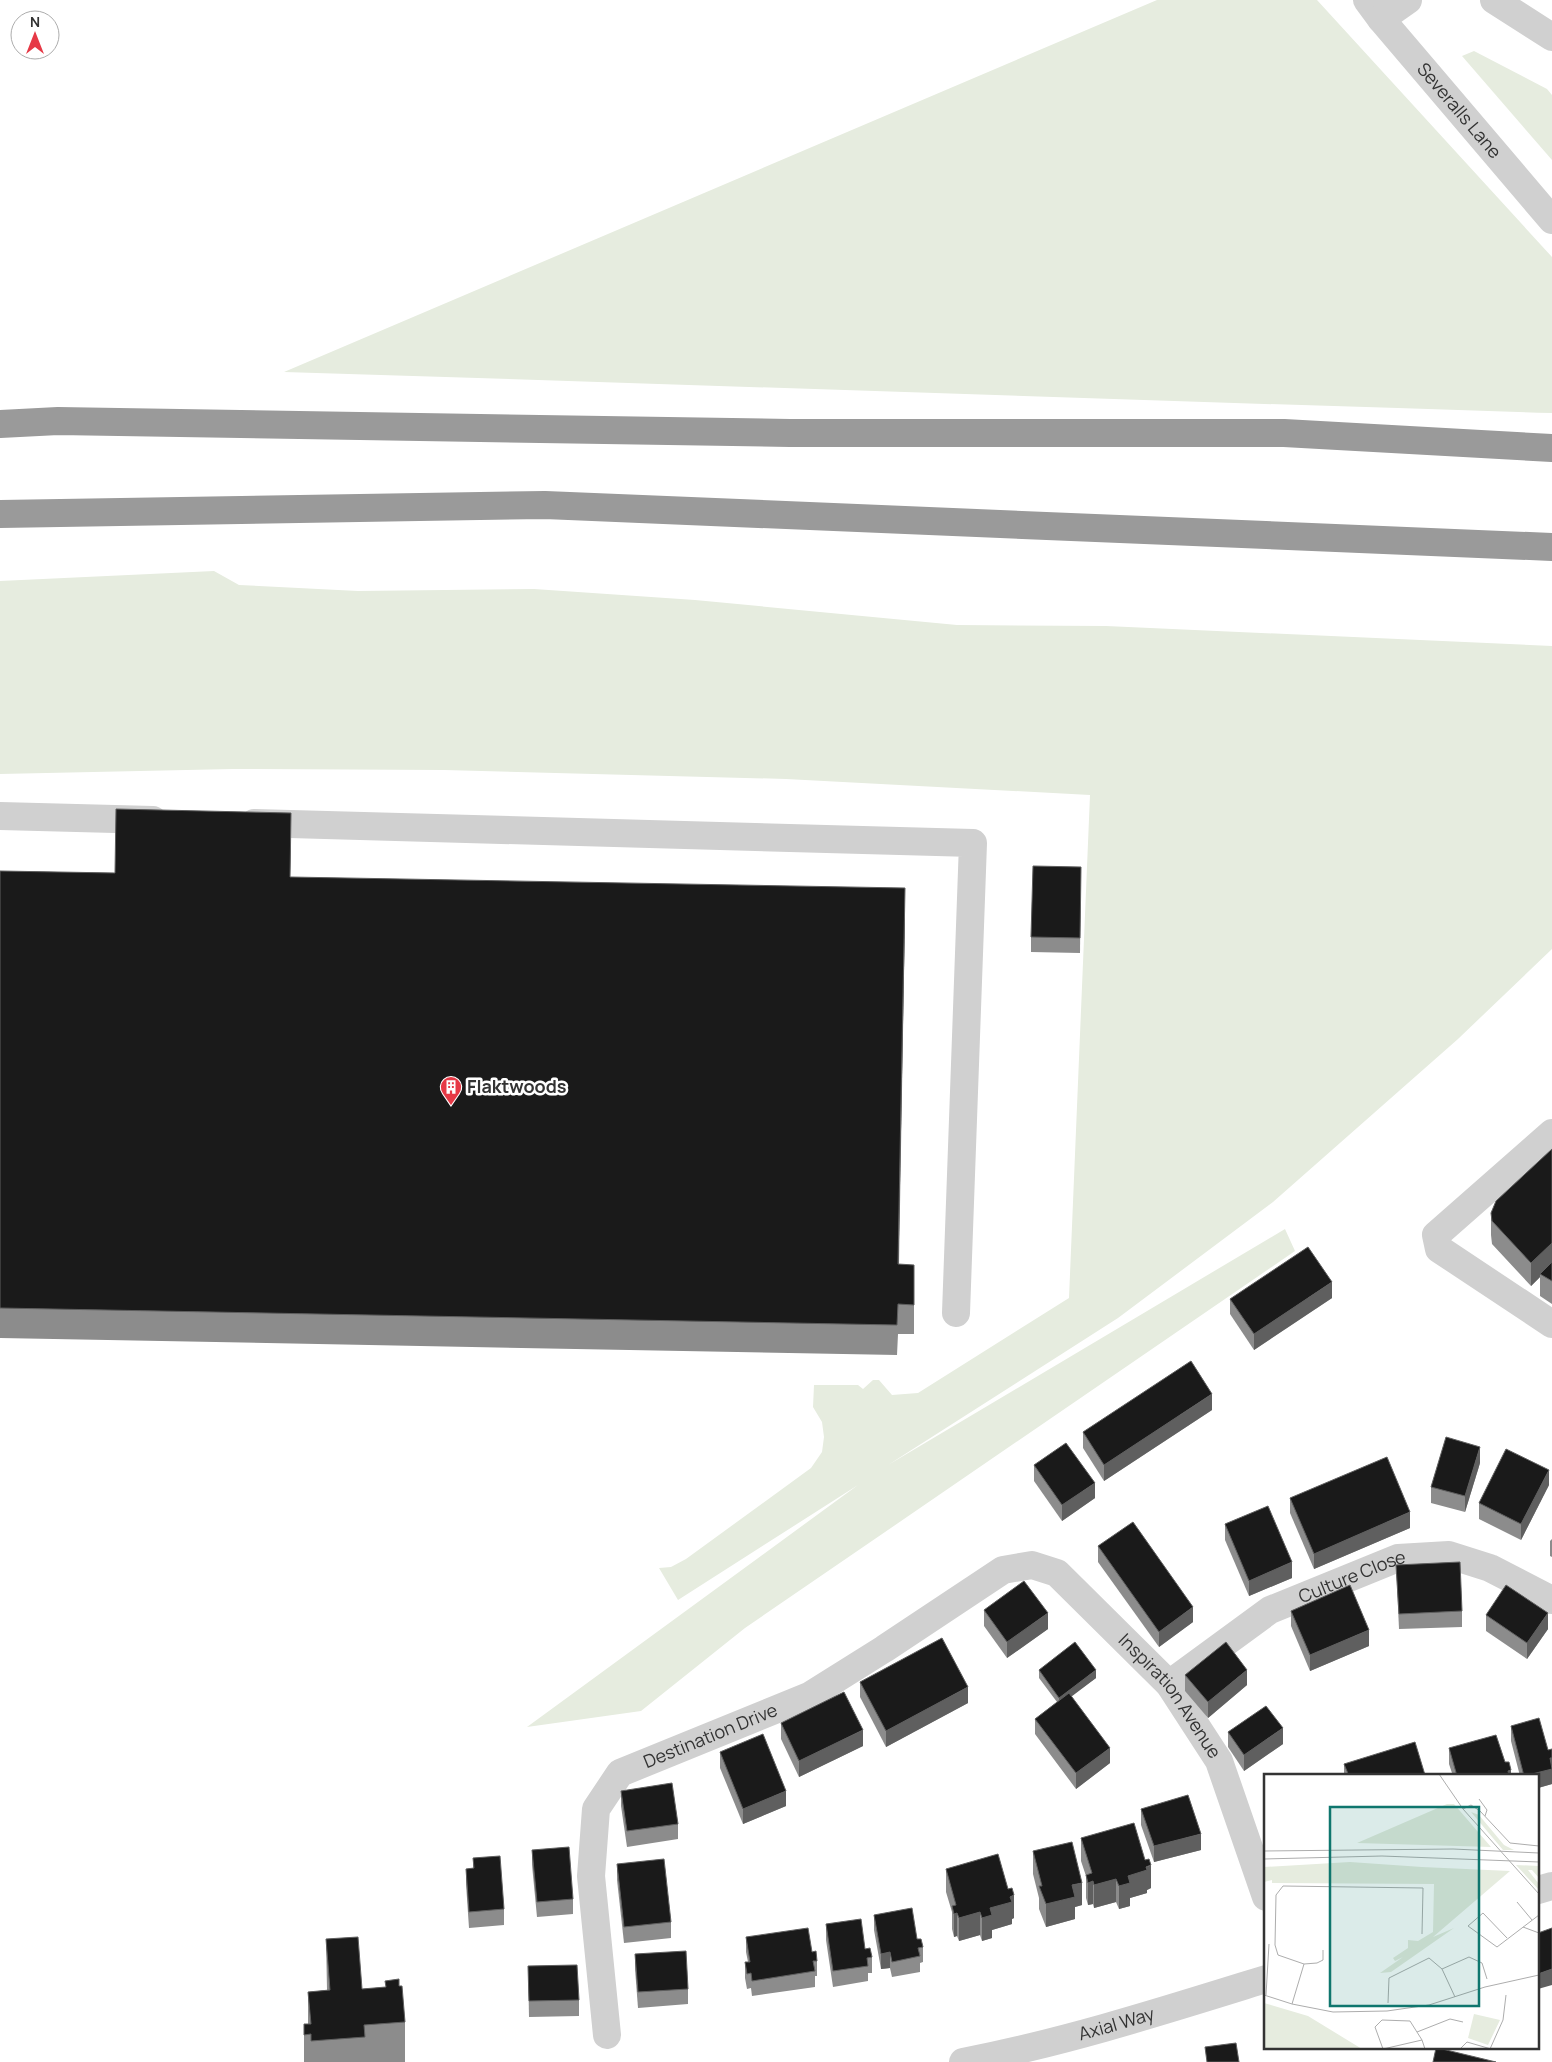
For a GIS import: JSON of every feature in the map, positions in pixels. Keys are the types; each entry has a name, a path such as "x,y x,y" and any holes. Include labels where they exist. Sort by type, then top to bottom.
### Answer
{"highway":[{"path":"0,424 58,422 790,433 1284,433 1552,448"},
{"path":"0,514 545,505 1552,547"}],"street":[{"path":"1374,10 1408,0"},
{"path":"1494,0 1552,37"},
{"name":"Severalls Lane","path":"1374,10 1552,220"},
{"path":"0,816 179,821"},
{"path":"228,822 973,843 956,1313"},
{"path":"1552,1133 1436,1235 1440,1249 1552,1324"},
{"name":"Culture Close","path":"1169,1684 1270,1610 1398,1558 1449,1555 1490,1568 1552,1600"},
{"name":"Inspiration Avenue","path":"1032,1565 1057,1573 1169,1684 1219,1761 1264,1891"},
{"name":"Destination Drive","path":"607,2035 592,1876 596,1809 620,1773 809,1696 1003,1570 1032,1565"},
{"name":"Axial Way","path":"963,2062 1028,2049 1264,1980"}],"shaded area":[{"path":"1157,0 1317,0 1552,257 1552,413 284,372"},
{"path":"1474,51 1547,89 1552,95 1552,160 1462,56"},
{"path":"214,571 239,585 358,591 534,589 695,600 957,625 1106,626 1552,646 1552,949 1458,1039 1273,1202 1118,1318 888,1465 1285,1229 1295,1251 745,1628 641,1711 527,1727 858,1485 678,1600 659,1568 671,1567 686,1559 811,1468 822,1452 824,1437 822,1422 813,1407 814,1385 858,1385 863,1389 873,1380 879,1380 892,1395 918,1393 1069,1298 1090,795 786,779 444,770 233,769 0,774 0,581"}],"building":[{"name":"Flaktwoods","path":"116,809 291,813 290,877 905,888 898,1264 914,1265 914,1305 898,1304 897,1325 0,1308 0,871 115,873"},
{"path":"1033,866 1081,867 1080,938 1031,937"},
{"path":"1552,1149 1552,1243 1531,1263 1492,1221 1491,1213 1496,1201"},
{"path":"1308,1247 1332,1282 1254,1334 1230,1299"},
{"path":"1552,1262 1552,1281 1540,1274"},
{"path":"1191,1361 1212,1394 1104,1465 1083,1432"},
{"path":"1446,1437 1480,1447 1465,1496 1431,1487"},
{"path":"1066,1443 1095,1483 1062,1505 1034,1465"},
{"path":"1506,1449 1549,1470 1521,1524 1479,1503"},
{"path":"1387,1457 1410,1512 1314,1554 1290,1498"},
{"path":"1268,1506 1292,1562 1249,1581 1225,1524"},
{"path":"1133,1522 1193,1607 1159,1632 1098,1546"},
{"path":"1460,1562 1462,1611 1399,1614 1396,1565"},
{"path":"1024,1581 1048,1613 1007,1642 984,1610"},
{"path":"1350,1585 1369,1630 1310,1655 1291,1611"},
{"path":"1506,1585 1548,1613 1527,1643 1486,1615"},
{"path":"942,1638 968,1687 886,1731 860,1682"},
{"path":"1075,1642 1096,1670 1059,1698 1039,1670"},
{"path":"1226,1642 1247,1670 1208,1702 1185,1675"},
{"path":"844,1692 863,1730 799,1761 781,1723"},
{"path":"1069,1693 1110,1748 1076,1773 1035,1719"},
{"path":"1266,1706 1283,1728 1244,1755 1228,1732"},
{"path":"1539,1718 1548,1750 1552,1749 1552,1758 1550,1758 1552,1769 1523,1774 1511,1726"},
{"path":"763,1734 786,1791 743,1809 720,1752"},
{"path":"1496,1735 1505,1762 1509,1762 1511,1770 1508,1771 1509,1774 1456,1774 1449,1748"},
{"path":"1415,1742 1425,1774 1348,1774 1344,1764"},
{"path":"672,1783 678,1824 627,1831 621,1791"},
{"path":"1188,1795 1201,1834 1154,1846 1141,1809"},
{"path":"1134,1823 1145,1860 1149,1859 1151,1865 1146,1867 1147,1870 1128,1876 1130,1883 1119,1886 1116,1879 1094,1885 1093,1881 1088,1883 1086,1875 1092,1873 1081,1838"},
{"path":"1072,1842 1082,1883 1072,1885 1075,1897 1046,1904 1039,1886 1042,1886 1033,1851"},
{"path":"569,1847 573,1899 537,1902 532,1850"},
{"path":"998,1854 1008,1889 1012,1888 1014,1895 1010,1897 1012,1902 990,1908 992,1915 982,1918 980,1912 959,1918 957,1913 954,1914 952,1906 956,1905 946,1869"},
{"path":"500,1856 504,1909 469,1912 466,1869 474,1868 473,1858"},
{"path":"664,1859 671,1922 624,1927 617,1864"},
{"path":"912,1908 917,1939 921,1939 923,1947 918,1948 920,1956 892,1962 890,1952 881,1954 874,1915"},
{"path":"861,1919 865,1949 870,1948 872,1957 867,1958 868,1966 833,1971 826,1924"},
{"path":"808,1928 812,1952 816,1951 817,1961 813,1961 815,1971 752,1981 751,1973 747,1974 745,1962 750,1962 746,1937"},
{"path":"1552,1928 1552,1969 1540,1973 1540,1932"},
{"path":"358,1937 362,1989 386,1987 385,1981 399,1979 399,1986 402,1986 405,2022 364,2025 365,2037 311,2041 311,2034 304,2035 304,2024 311,2024 308,1992 330,1990 326,1939"},
{"path":"686,1951 688,1989 638,1992 635,1954"},
{"path":"577,1965 579,2000 529,2001 528,1966"},
{"path":"1236,2043 1239,2062 1207,2062 1205,2047"},
{"path":"1436,2050 1446,2050 1496,2062 1433,2062"}],"place":[{"name":"Flaktwoods","path":"451,1106"}]}
